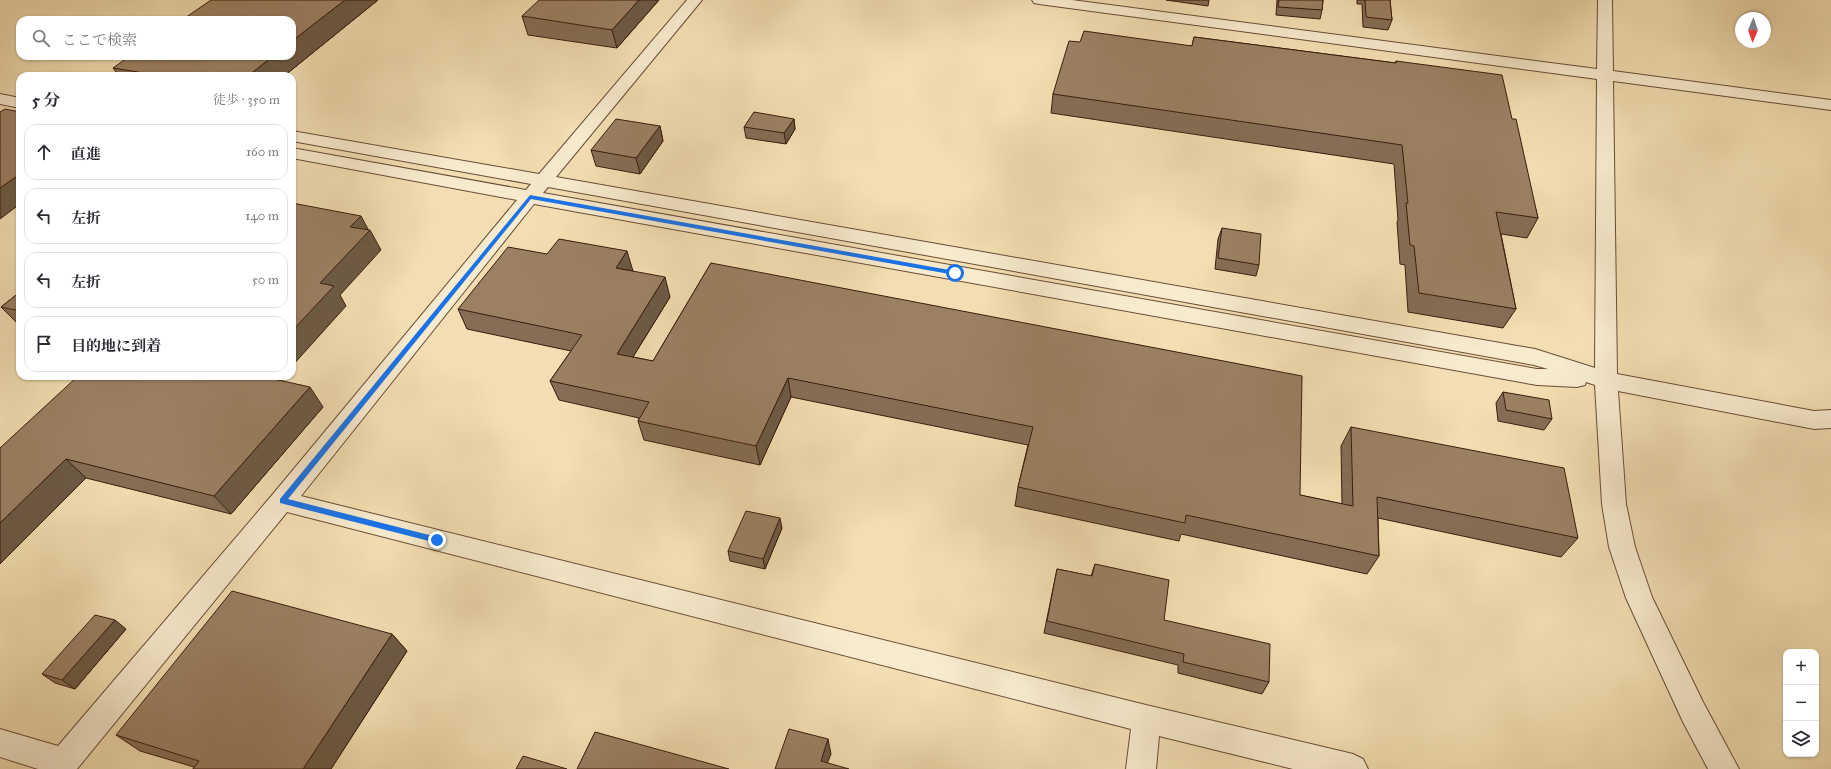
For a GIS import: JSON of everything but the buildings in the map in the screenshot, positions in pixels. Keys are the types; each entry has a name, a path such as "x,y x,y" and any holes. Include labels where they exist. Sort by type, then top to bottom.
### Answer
{"street":[{"path":"0,743 60,766 282,501 530,197 695,0"},
{"path":"1039,0 1831,105"},
{"path":"1605,0 1606,380 1614,504 1622,547 1640,598 1693,712 1724,769"},
{"path":"0,84 16,87"},
{"path":"0,99 16,102"},
{"path":"296,137 1535,357 1606,380 1814,420 1831,420"},
{"path":"296,154 1537,377 1606,380"},
{"path":"282,501 1146,719 1353,769"},
{"path":"1141,769 1146,719"}],"route":[{"path":"437,540 282,501 530,197 955,273"}]}
